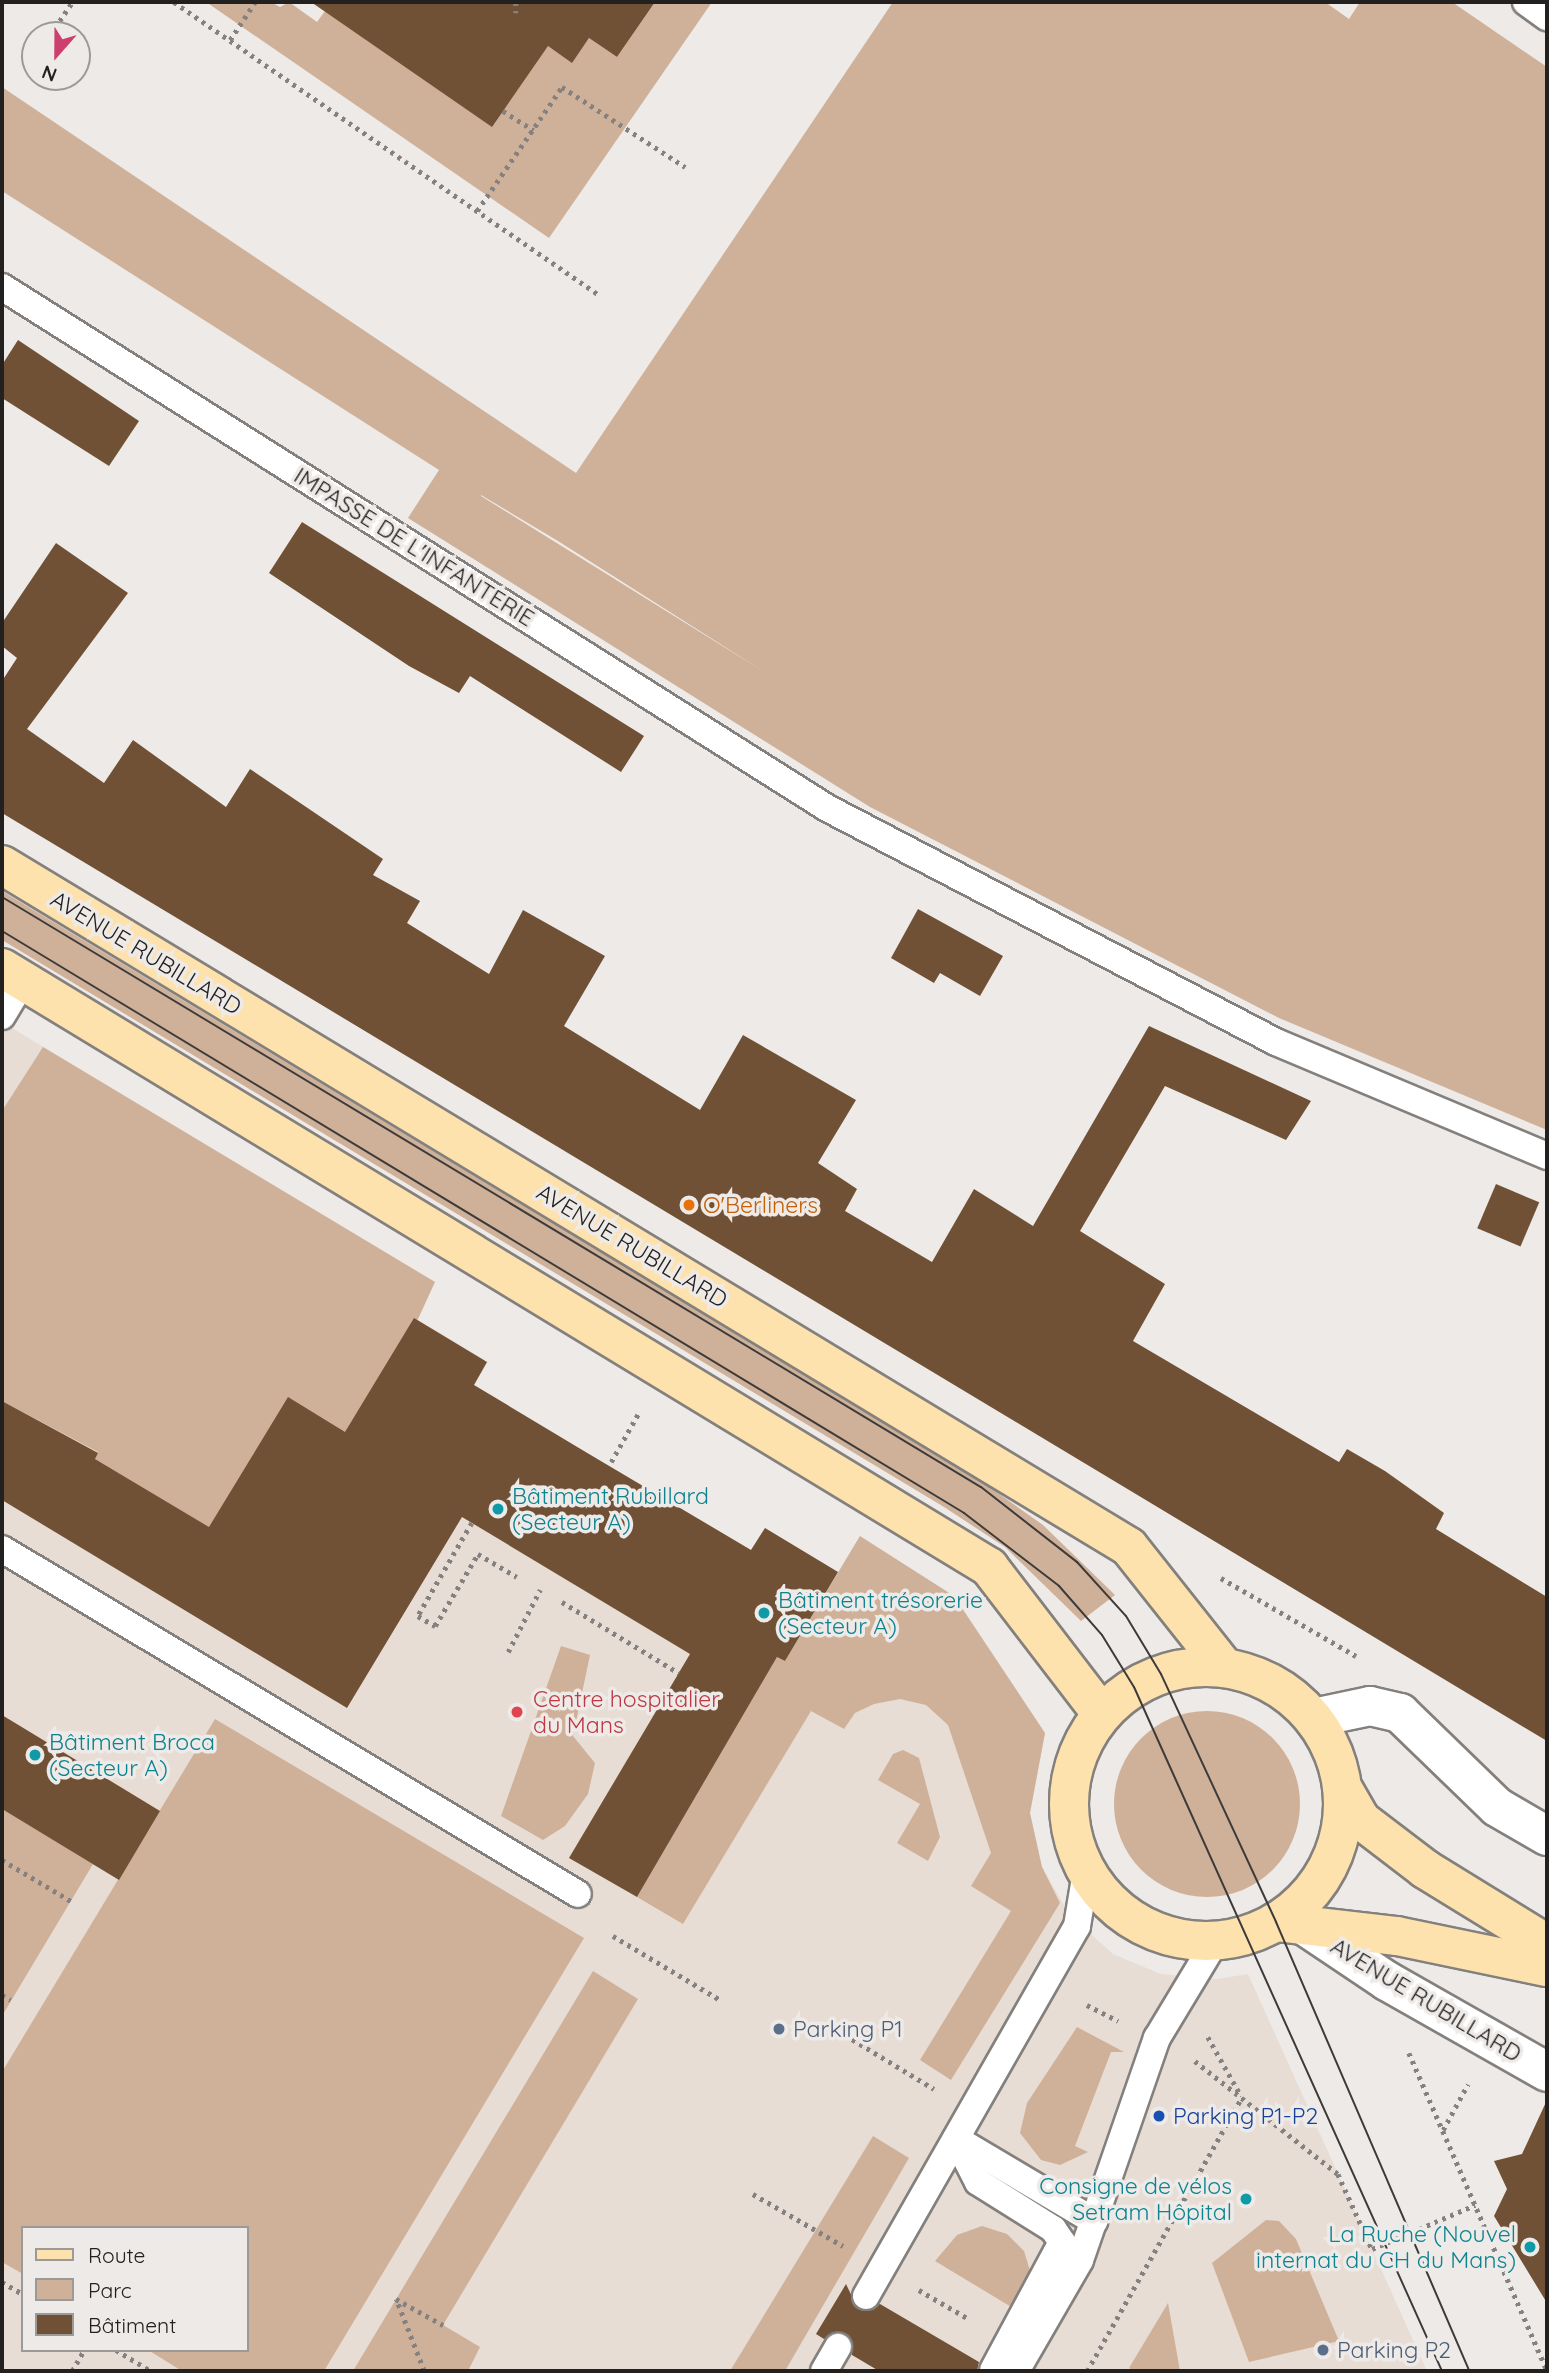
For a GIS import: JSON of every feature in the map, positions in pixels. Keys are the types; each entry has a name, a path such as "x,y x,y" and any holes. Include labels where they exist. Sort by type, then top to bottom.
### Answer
{"main road":[{"name":"AVENUE RUBILLARD","path":"2,865 1129,1547 1225,1668"},
{"path":"12,974 989,1567 1101,1714"},
{"name":"AVENUE RUBILLARD","path":"1547,1944 1425,1869 1362,1820 1342,1787 1332,1751 1313,1718 1274,1685 1225,1668 1161,1674 1101,1714 1080,1748 1069,1790 1071,1832 1086,1872 1114,1906 1150,1930 1215,1942 1291,1924 1397,1936 1547,1968"},
{"name":"AVENUE RUBILLARD","path":"1291,1924 1324,1875 1340,1833 1342,1787"}],"street":[{"path":"1313,1718 1370,1706 1400,1713 1497,1808 1547,1836"},
{"name":"AVENUE RUBILLARD","path":"1291,1924 1387,1982 1547,2072"}],"lane":[{"path":"1526,2 1547,17"},
{"name":"IMPASSE DE L'INFANTERIE","path":"2,286 827,808 1276,1042 1547,1156"},
{"path":"2,1016 12,974"},
{"path":"2,1549 578,1894"},
{"path":"866,2296 1077,1926 1086,1872"},
{"path":"1005,2371 1080,2260 1157,2038 1215,1942"},
{"path":"956,2139 1094,2221"},
{"path":"956,2139 978,2182 1053,2228 1062,2242 1005,2371"}],"path":[{"path":"59,21 72,2"},
{"path":"174,2 599,295"},
{"path":"230,40 255,2"},
{"path":"516,2 516,13"},
{"path":"477,211 562,87 685,167"},
{"path":"503,111 533,130"},
{"path":"611,1462 643,1406"},
{"path":"472,1523 418,1616 435,1626 478,1554 517,1577"},
{"path":"508,1651 540,1590"},
{"path":"562,1602 679,1672"},
{"path":"2,1860 71,1901"},
{"path":"613,1936 722,2001"},
{"path":"1183,1994 1242,2097"},
{"path":"2,1995 12,2000"},
{"path":"1087,2005 1110,2018"},
{"path":"845,2035 927,2085"},
{"path":"1405,2042 1547,2371"},
{"path":"1188,2055 1338,2174 1372,2249 1475,2205"},
{"path":"1087,2371 1242,2097"},
{"path":"753,2193 850,2250"},
{"path":"2,2282 21,2293"},
{"path":"919,2290 975,2322"},
{"path":"424,2371 396,2299 443,2325"},
{"path":"72,2371 83,2352"},
{"path":"119,2352 151,2371"},
{"path":"1540,2354 1547,2357"}],"shaded area":[{"name":"Centre hospitalier du Mans","path":"2,1022 435,1282 415,1318 488,1362 474,1385 588,1454 751,1550 765,1528 838,1572 860,1536 1045,1733 1030,1813 1042,1867 1069,1914 1113,1954 1161,1974 1217,1979 1248,1974 1427,2371 2,2371"}],"green space":[{"path":"206,2 271,2 280,7 289,2 317,22 325,11 548,46 572,62 589,38 617,57 655,2 712,2 549,238"},
{"path":"893,2 1325,2 1349,19 1360,2 1452,2 1547,67 1547,1130 1279,1018 870,807 408,518 439,470 2,191 2,87 576,473","holes":["481,495 558,541 774,678"]},
{"path":"2,891 985,1484 1043,1525 1115,1595 1081,1621 1005,1547 944,1507 2,940"},
{"path":"43,1047 435,1282 374,1415 237,1544 95,1459 98,1452 2,1401 2,1111"},
{"path":"860,1536 954,1596 1045,1733 1030,1813 1042,1867 1060,1903 951,2080 920,2060 1011,1911 971,1886 991,1853 948,1725 926,1705 900,1699 874,1704 855,1713 844,1729 811,1711 683,1924 637,1897 777,1657 785,1661"},
{"path":"561,1646 590,1655 573,1736 595,1763 588,1794 565,1826 543,1840 501,1816"},
{"path":"1207,1711 1243,1718 1273,1738 1293,1768 1300,1804 1293,1840 1273,1870 1243,1890 1207,1897 1171,1890 1141,1870 1121,1840 1114,1804 1121,1768 1141,1738 1171,1718"},
{"path":"215,1719 584,1938 324,2371 182,2371 151,2352 248,2352 248,2226 21,2226 21,2273 2,2262 2,2072"},
{"path":"903,1750 919,1758 940,1837 928,1861 897,1843 920,1804 878,1780 893,1754"},
{"path":"2,1809 93,1864 2,2016"},
{"path":"593,1971 638,1999 443,2325 480,2347 468,2371 353,2371"},
{"path":"1077,2027 1124,2052 1111,2052 1075,2146 1088,2152 1060,2165 1041,2160 1020,2133 1027,2103"},
{"path":"873,2136 909,2158 785,2371 730,2371"},
{"path":"1266,2220 1279,2221 1296,2239 1339,2341 1249,2362 1212,2263"},
{"path":"982,2226 1007,2234 1024,2251 1031,2274 1013,2308 935,2261 957,2235"},
{"path":"1168,2303 1180,2371 1135,2371 1129,2368"}],"building":[{"path":"311,2 655,2 617,57 589,38 572,63 548,46 492,127"},
{"path":"18,340 139,421 109,466 2,398 2,365"},
{"path":"302,522 644,736 621,772 470,676 459,693 409,666 269,573"},
{"path":"56,543 128,593 27,729 104,783 133,740 226,807 250,769 383,859 373,875 420,901 407,923 489,974 523,910 605,956 564,1026 700,1110 743,1035 856,1100 818,1163 857,1189 845,1211 932,1262 974,1189 1033,1226 1149,1026 1311,1101 1286,1140 1165,1086 1080,1231 1165,1284 1133,1341 1339,1462 1347,1449 1385,1471 1444,1513 1436,1529 1547,1597 1547,1741 2,813 2,681 17,658 2,646 2,623"},
{"path":"918,909 1003,956 980,996 940,973 934,983 891,958"},
{"path":"1496,1184 1539,1202 1521,1247 1477,1228"},
{"name":"Bâtiment Rubillard (Secteur A)","path":"414,1318 487,1362 474,1385 589,1454 751,1550 765,1528 838,1572 785,1661 777,1657 637,1897 569,1858 690,1654 462,1517 347,1708 2,1500 2,1401 98,1453 95,1459 209,1527 288,1397 345,1432"},
{"name":"Bâtiment Broca (Secteur A)","path":"2,1715 160,1811 119,1880 2,1809"},
{"name":"La Ruche (Nouvel internat du CH du Mans)","path":"1547,2100 1547,2303 1494,2216 1507,2189 1494,2161 1522,2154"},
{"path":"846,2284 858,2309 880,2304 979,2362 977,2371 879,2371 852,2355 846,2334 824,2339 816,2334"}],"tram line":[{"path":"2,897 981,1487 1077,1562 1126,1616 1161,1674 1276,1922 1469,2371"},
{"path":"2,931 964,1513 1059,1586 1102,1635 1134,1687 1442,2371"}],"place":[{"name":"O'Berliners","path":"689,1205"},
{"name":"Bâtiment Rubillard (Secteur A)","path":"498,1509"},
{"name":"Bâtiment trésorerie (Secteur A)","path":"764,1613"},
{"name":"Centre hospitalier du Mans","path":"517,1712"},
{"name":"Bâtiment Broca (Secteur A)","path":"35,1755"},
{"name":"Parking P1","path":"779,2029"},
{"name":"Parking P1-P2","path":"1159,2116"},
{"name":"Consigne de vélos Setram Hôpital","path":"1246,2199"},
{"name":"La Ruche (Nouvel internat du CH du Mans)","path":"1530,2247"},
{"name":"Parking P2","path":"1323,2350"}]}
